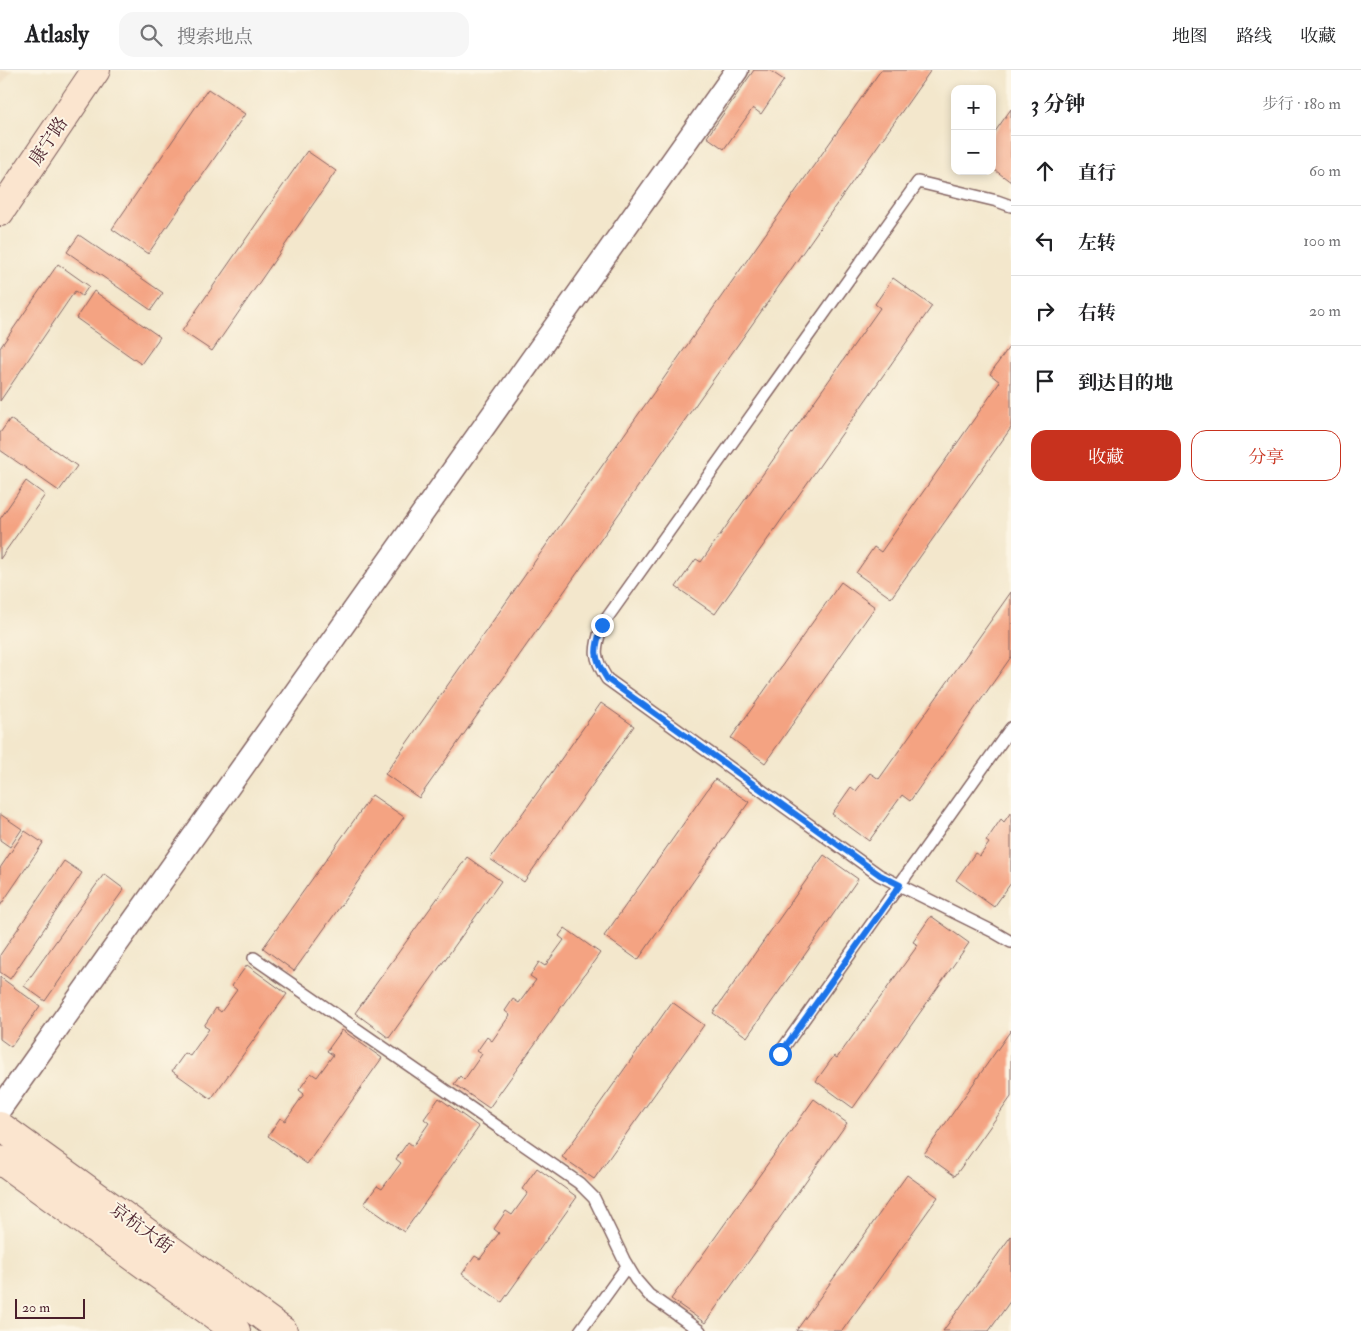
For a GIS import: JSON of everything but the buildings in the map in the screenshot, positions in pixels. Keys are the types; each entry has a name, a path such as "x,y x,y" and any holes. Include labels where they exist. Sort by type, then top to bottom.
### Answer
{"main road":[{"name":"康宁路","path":"0,212 96,70"},
{"name":"京杭大街","path":"0,1126 283,1331"},
{"name":"京杭大街","path":"0,1160 236,1331"}],"street":[{"path":"0,1109 737,70"}],"lane":[{"path":"1011,206 918,182 602,625 596,644 598,663 607,679 872,870 1011,942"},
{"path":"780,1054 1011,728"},
{"path":"254,958 579,1183 594,1198 627,1266 636,1280 649,1295 700,1331"},
{"path":"580,1331 627,1266"}],"shaded area":[{"path":"0,70 12,70 0,87"}],"route":[{"path":"602,625 596,644 598,663 607,679 880,875 900,885 780,1054"}]}
